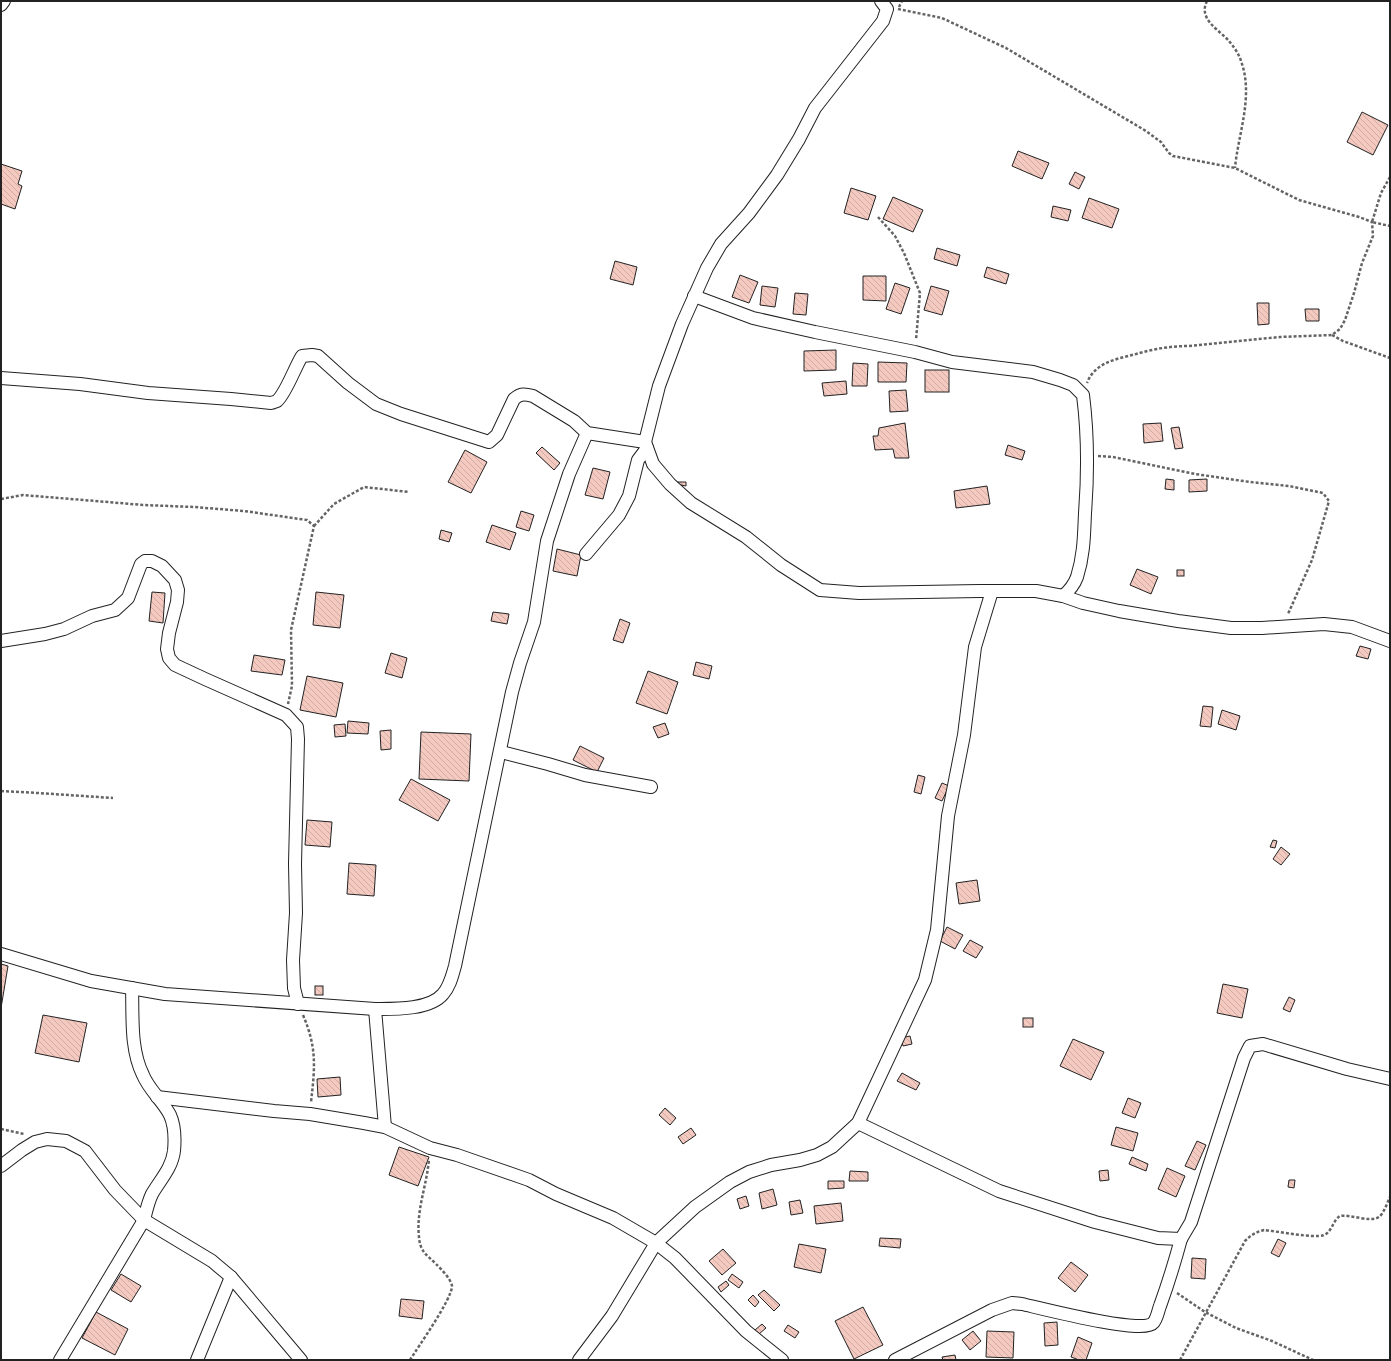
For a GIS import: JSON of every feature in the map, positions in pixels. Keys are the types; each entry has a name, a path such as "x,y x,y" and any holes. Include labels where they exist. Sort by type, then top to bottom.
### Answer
{"street":[{"path":"1,5 4,1"},
{"path":"586,554 619,515 629,496 638,460 646,445 659,386 682,324 707,268 721,244 749,213 777,175 815,108 883,22 884,5"},
{"path":"694,296 753,318 914,352 952,362 1033,372 1073,385 1083,395 1087,431 1085,545 1077,577 1071,590 1063,596"},
{"path":"1,378 80,384 148,393 271,403 277,401 296,364 302,356 312,354 318,356 348,383 376,404 401,414 481,440 489,442 498,435 514,399 519,395 526,394 533,396 574,421 587,433 646,445"},
{"path":"1,954 91,980 165,994 375,1009 405,1009 426,1005 442,996 451,980 520,663 534,622 547,541 569,474 587,433"},
{"path":"646,445 653,464 670,484 691,503 746,537 781,565 820,590 859,593 1036,591 1063,596 1083,603 1178,621 1231,628 1324,624 1345,626 1371,633 1390,641"},
{"path":"1,641 45,634 64,629 92,616 115,610 128,598 140,564 145,561 152,561 162,566 175,580 178,590 177,602 166,650 169,658 175,665 286,715 297,727 296,913 293,960 294,988 298,1004"},
{"path":"579,1360 612,1316 656,1243 695,1206 730,1182 749,1172 771,1165 800,1160 817,1155 832,1147 858,1123 925,980 936,930 948,816 964,735 975,647 992,591"},
{"path":"501,752 585,775 651,787"},
{"path":"60,1360 73,1341 144,1220 151,1196 170,1166 174,1153 174,1134 170,1116 143,1076 137,1060 134,1044 132,988"},
{"path":"375,1009 385,1128"},
{"path":"895,1360 992,1310 1012,1303 1124,1326 1150,1326 1153,1323 1168,1285 1182,1239 1190,1222 1244,1058 1250,1046 1263,1044 1347,1069 1390,1079"},
{"path":"157,1097 331,1116 385,1128 430,1148 457,1155 528,1180 556,1194 613,1218 656,1243 675,1258 746,1331 782,1360"},
{"path":"858,1123 999,1191 1095,1222 1158,1238 1182,1239"},
{"path":"1,1166 35,1142 47,1139 66,1141 85,1151 115,1190 144,1220 212,1261 230,1277 301,1360"},
{"path":"197,1360 230,1277"}],"path":[{"path":"1207,1 1205,6 1206,17 1212,26 1229,41 1236,50 1242,62 1246,91 1240,134 1236,150 1235,168"},
{"path":"884,5 942,18 1006,48 1151,135 1161,142 1173,156 1235,168 1299,200 1390,226"},
{"path":"1332,335 1340,328 1345,320 1362,263 1373,236 1372,222 1381,193 1390,177"},
{"path":"878,217 895,236 904,252 920,293 914,352"},
{"path":"1083,395 1089,377 1108,362 1149,350 1179,346 1280,337 1332,335 1343,341 1390,358"},
{"path":"1087,454 1113,457 1195,474 1323,493 1329,501 1312,560 1282,627"},
{"path":"286,715 292,686 291,630 314,526 334,504 364,487 409,492"},
{"path":"1,499 24,495 143,505 194,506 307,520 314,526"},
{"path":"1,792 113,798"},
{"path":"298,1004 312,1041 315,1067 310,1114"},
{"path":"410,1360 441,1310 452,1288 452,1284 448,1278 424,1253 419,1237 421,1202 428,1173 430,1148"},
{"path":"1180,1360 1245,1241 1250,1236 1264,1230 1313,1236 1324,1235 1340,1216 1371,1220 1379,1217 1390,1197"},
{"path":"1168,1285 1187,1301 1236,1328 1272,1341 1313,1360"}],"building":[{"path":"1362,112 1388,125 1373,155 1347,142"},
{"path":"1018,151 1049,163 1042,179 1012,166"},
{"path":"1,164 22,171 18,184 22,186 15,209 1,204"},
{"path":"1075,172 1085,177 1079,189 1069,184"},
{"path":"851,188 876,196 868,220 844,213"},
{"path":"893,197 923,210 913,232 883,219"},
{"path":"1089,198 1119,209 1112,228 1082,218"},
{"path":"1053,206 1071,210 1068,221 1051,217"},
{"path":"937,248 960,255 957,266 934,259"},
{"path":"615,261 637,267 633,285 610,279"},
{"path":"987,267 1009,274 1006,284 984,277"},
{"path":"740,275 758,282 749,303 732,297"},
{"path":"863,276 886,276 886,301 863,300"},
{"path":"895,283 910,288 901,314 886,309"},
{"path":"762,286 778,288 775,307 760,305"},
{"path":"931,286 949,291 942,315 924,310"},
{"path":"795,293 808,294 806,315 793,314"},
{"path":"1257,303 1269,303 1269,324 1258,325"},
{"path":"1305,309 1319,309 1319,321 1306,321"},
{"path":"836,350 836,370 804,371 804,351"},
{"path":"878,362 907,363 906,382 878,382"},
{"path":"853,363 868,364 867,386 852,386"},
{"path":"925,370 949,370 949,392 925,392"},
{"path":"846,381 847,394 824,396 822,383"},
{"path":"906,390 908,411 890,412 889,391"},
{"path":"905,423 909,458 895,458 893,449 875,450 873,436 878,436 879,428"},
{"path":"1161,423 1163,441 1144,443 1143,424"},
{"path":"1179,427 1183,448 1175,449 1171,428"},
{"path":"1008,445 1025,451 1022,460 1005,455"},
{"path":"542,447 560,463 554,470 536,453"},
{"path":"465,450 487,462 471,493 448,482"},
{"path":"593,468 610,472 603,499 585,495"},
{"path":"1166,479 1174,480 1174,490 1165,489"},
{"path":"1207,479 1207,491 1189,492 1189,480"},
{"path":"677,482 686,482 686,486 681,485 681,488"},
{"path":"987,486 990,504 956,508 954,491"},
{"path":"521,511 534,515 529,531 516,527"},
{"path":"492,525 516,533 510,550 486,542"},
{"path":"441,530 452,533 449,542 439,539"},
{"path":"557,549 581,555 577,576 553,571"},
{"path":"1137,569 1158,577 1151,594 1130,585"},
{"path":"1177,570 1184,570 1184,576 1177,576"},
{"path":"152,592 165,593 163,623 149,621"},
{"path":"316,592 344,595 340,628 313,625"},
{"path":"493,612 509,614 507,624 491,621"},
{"path":"620,619 630,623 623,643 613,640"},
{"path":"1360,646 1371,649 1368,659 1356,656"},
{"path":"391,653 407,658 402,678 385,673"},
{"path":"254,655 285,660 282,675 251,671"},
{"path":"696,662 712,666 709,679 693,675"},
{"path":"648,671 678,682 667,714 636,703"},
{"path":"307,676 343,683 336,717 300,710"},
{"path":"1203,706 1213,707 1211,727 1200,726"},
{"path":"1222,710 1240,716 1236,730 1218,724"},
{"path":"348,721 369,723 368,734 347,733"},
{"path":"665,723 669,734 658,738 653,727"},
{"path":"345,724 346,736 335,737 334,725"},
{"path":"391,730 391,749 381,750 380,731"},
{"path":"421,732 471,734 469,781 419,779"},
{"path":"580,746 604,758 597,772 573,760"},
{"path":"918,775 925,777 921,794 914,792"},
{"path":"411,779 450,800 438,821 399,800"},
{"path":"942,783 949,786 942,801 935,798"},
{"path":"307,820 332,822 330,847 305,845"},
{"path":"1273,840 1277,841 1275,848 1270,847"},
{"path":"1281,847 1290,854 1281,865 1273,859"},
{"path":"349,863 376,865 374,896 347,894"},
{"path":"977,880 980,901 959,904 956,883"},
{"path":"947,927 963,935 955,949 940,941"},
{"path":"970,940 983,947 976,958 963,951"},
{"path":"1,964 8,966 1,1008"},
{"path":"1223,984 1248,989 1242,1018 1217,1013"},
{"path":"315,986 323,986 323,995 315,995"},
{"path":"1289,997 1295,1000 1290,1012 1283,1009"},
{"path":"43,1015 87,1023 79,1062 35,1053"},
{"path":"1023,1018 1033,1018 1033,1027 1023,1027"},
{"path":"910,1036 912,1044 903,1046 901,1038"},
{"path":"1073,1039 1104,1052 1091,1080 1060,1066"},
{"path":"902,1073 920,1083 916,1090 897,1081"},
{"path":"340,1077 341,1095 318,1097 317,1079"},
{"path":"1128,1098 1141,1103 1135,1118 1122,1113"},
{"path":"665,1108 676,1118 670,1125 659,1115"},
{"path":"1116,1127 1138,1133 1133,1151 1111,1145"},
{"path":"691,1128 696,1135 683,1144 678,1137"},
{"path":"1197,1141 1206,1145 1195,1170 1185,1166"},
{"path":"399,1147 429,1157 418,1186 389,1175"},
{"path":"1132,1157 1148,1164 1146,1171 1129,1164"},
{"path":"1167,1168 1185,1176 1176,1197 1158,1189"},
{"path":"1108,1170 1109,1180 1100,1181 1099,1171"},
{"path":"850,1171 868,1172 868,1181 849,1181"},
{"path":"1289,1180 1295,1180 1294,1188 1288,1187"},
{"path":"828,1181 844,1181 844,1188 828,1189"},
{"path":"773,1189 777,1205 762,1209 759,1193"},
{"path":"746,1196 749,1206 740,1209 737,1199"},
{"path":"800,1200 803,1213 791,1215 789,1202"},
{"path":"841,1203 843,1221 816,1224 814,1206"},
{"path":"880,1238 901,1239 900,1248 879,1246"},
{"path":"1278,1239 1286,1243 1279,1257 1271,1253"},
{"path":"799,1244 826,1249 821,1273 794,1267"},
{"path":"723,1249 736,1263 722,1275 709,1261"},
{"path":"1192,1258 1206,1259 1205,1279 1191,1278"},
{"path":"1071,1262 1088,1275 1075,1292 1058,1278"},
{"path":"121,1274 141,1286 131,1302 111,1290"},
{"path":"732,1274 743,1282 739,1288 728,1280"},
{"path":"726,1281 729,1285 721,1292 718,1287"},
{"path":"764,1290 780,1305 774,1311 758,1295"},
{"path":"753,1295 759,1302 755,1307 748,1300"},
{"path":"401,1299 424,1301 422,1319 399,1316"},
{"path":"863,1307 883,1345 854,1359 835,1321"},
{"path":"96,1312 128,1329 115,1355 82,1338"},
{"path":"1057,1322 1058,1345 1045,1346 1044,1323"},
{"path":"762,1324 766,1328 759,1334 755,1330"},
{"path":"788,1325 799,1332 795,1338 784,1331"},
{"path":"973,1331 981,1341 970,1350 962,1340"},
{"path":"987,1331 1014,1332 1013,1358 986,1357"},
{"path":"1078,1337 1092,1343 1086,1360 1079,1360 1071,1357"},
{"path":"955,1355 956,1360 943,1360 942,1357"}]}
